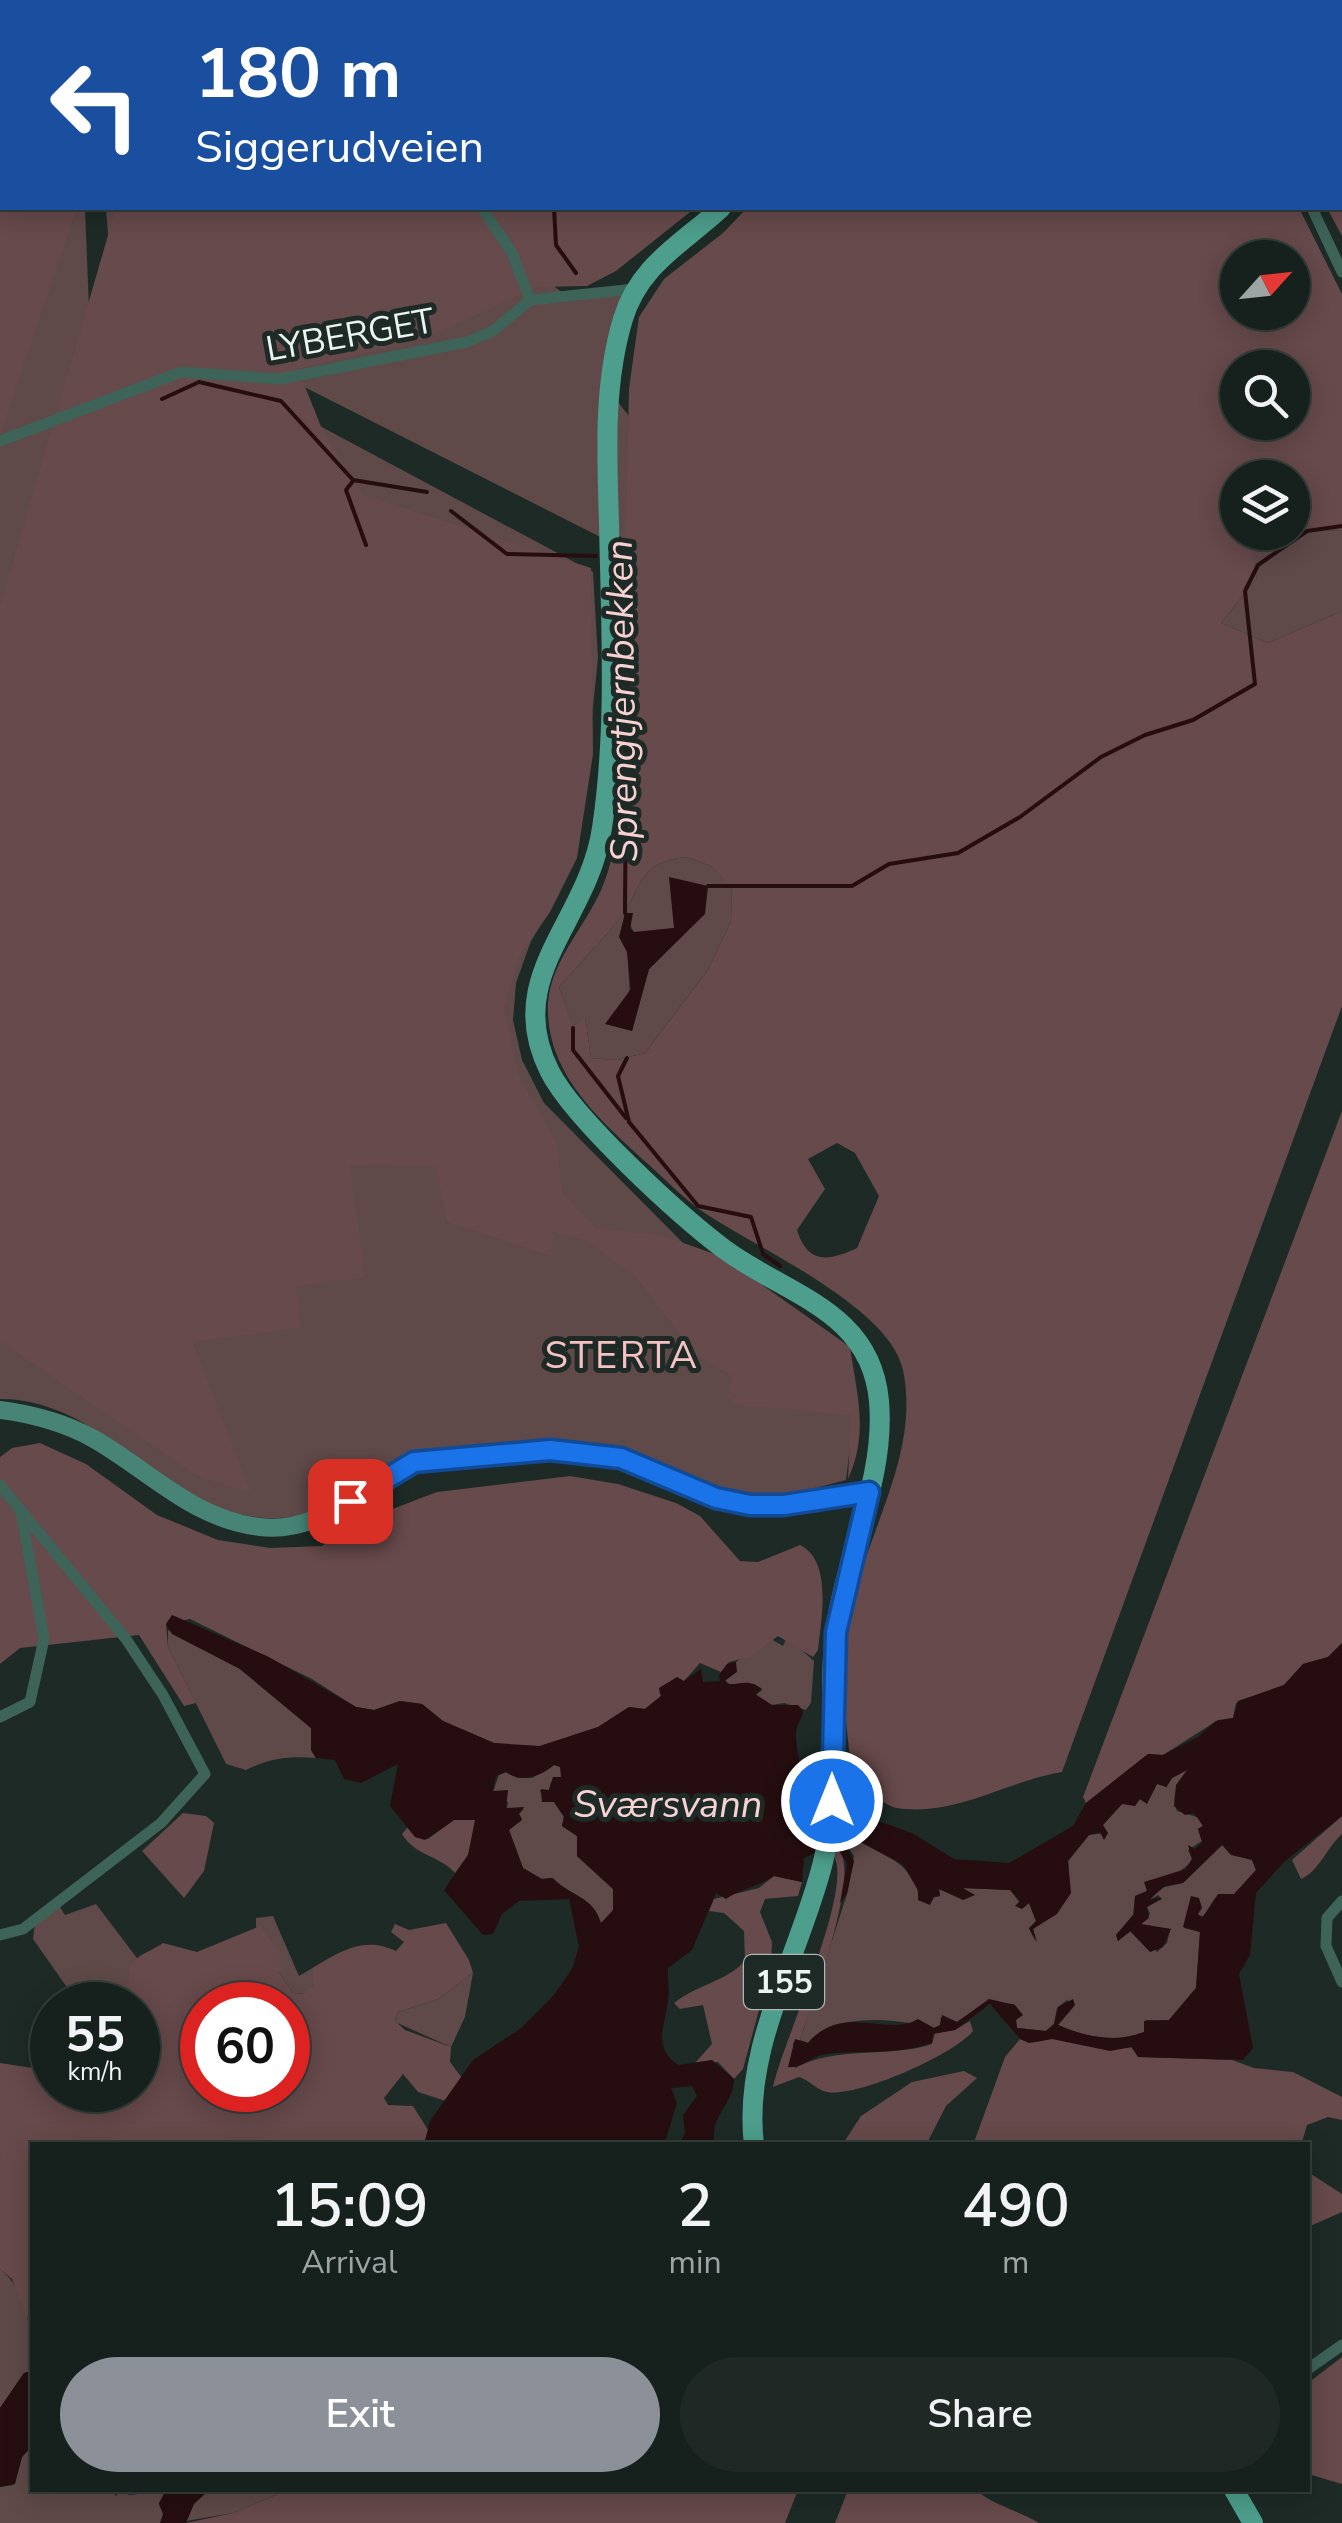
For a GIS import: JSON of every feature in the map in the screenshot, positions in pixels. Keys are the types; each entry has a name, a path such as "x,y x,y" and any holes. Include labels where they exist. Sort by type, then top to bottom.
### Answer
{"main road":[{"name":"155","path":"719,210 654,262 635,289 618,340 600,426 612,686 606,801 596,860 586,890 535,988 536,1036 547,1066 565,1095 688,1218 733,1255 820,1304 853,1333 868,1358 878,1396 879,1432 869,1492 836,1632 831,1815 818,1883 757,2066 752,2109 754,2142"},
{"path":"0,1410 76,1431 168,1493 228,1520 265,1528 322,1518 414,1462 536,1451 621,1458 716,1498 750,1505 784,1505 869,1492"},
{"path":"1235,2492 1253,2523"}],"street":[{"path":"483,210 517,262 530,300 635,289"},
{"path":"1313,210 1342,272"},
{"name":"LYBERGET","path":"0,441 182,372 280,379 467,342 493,331 530,300"},
{"path":"0,1485 77,1574 126,1640 163,1695 205,1774 137,1842 23,1929 0,1934"},
{"path":"0,1717 30,1702 44,1639 22,1512"},
{"path":"1342,1901 1326,1918 1326,1946 1342,1982"},
{"path":"1310,2368 1342,2345"}],"shaded area":[{"path":"0,210 76,210 0,436"},
{"path":"34,210 85,210 92,383 245,386 593,572 598,658 580,834 559,894 531,941 516,983 513,1020 522,1060 544,1103 698,1258 855,1404 846,1480 796,1493 746,1498 712,1490 614,1449 554,1443 469,1446 417,1454 314,1511 271,1518 211,1505 67,1415 35,1403 0,1399 0,230"},
{"path":"106,210 521,210 544,272 565,293 582,296 633,282 613,396 629,416 687,425 622,548 243,356 118,371"},
{"path":"115,210 692,210 616,271 587,286 538,287 421,340 298,369 322,429 363,495 591,568 593,754 577,858 550,912 519,957 504,1008 519,1076 556,1141 563,1193 596,1228 661,1235 723,1257 850,1347 860,1430 848,1479 851,1415 734,1405 728,1397 732,1376 696,1355 637,1278 587,1241 553,1232 553,1257 447,1222 436,1166 350,1165 365,1278 296,1286 301,1328 193,1342 251,1493 197,1476 0,1341 0,606"},
{"path":"745,210 1300,210 1342,294 1342,530 1322,531 1310,526 1310,460 1220,460 1220,550 1251,550 1257,578 1221,623 1268,643 1342,611 1342,1006 1062,1772 960,1803 897,1808 880,1800 853,1777 845,1698 846,1638 856,1588 898,1465 904,1434 903,1370 892,1346 846,1300 699,1209 630,1148 579,1094 556,1052 550,1029 551,986 599,895 620,814 629,389 639,317 664,279 723,233","holes":["686,857 711,866 732,888 731,921 708,970 645,1053 617,1060 591,1058 585,1016 573,1027 559,987 617,922 648,872 669,860","837,1143 855,1153 879,1196 857,1248 837,1256 813,1255 797,1230 825,1189 808,1159"]},
{"path":"1328,210 1342,210 1342,236"},
{"path":"1310,526 1322,531 1342,530 1342,611 1268,643 1221,623 1257,578 1250,550 1310,550"},
{"path":"686,857 711,866 732,887 731,921 708,970 645,1053 617,1060 591,1058 585,1017 573,1028 559,987 617,922 648,872 669,860","holes":["625,913 634,933 675,928 674,914 704,914 649,969 632,1031"]},
{"path":"1342,1111 1342,1643 1328,1657 1303,1664 1284,1685 1236,1703 1233,1718 1218,1720 1163,1755 1148,1754 1086,1803 1083,1797"},
{"path":"40,1443 86,1464 157,1515 218,1540 270,1548 322,1546 374,1516 437,1492 570,1476 618,1484 676,1503 700,1516 740,1561 758,1562 800,1545 810,1553 821,1577 818,1650 813,1657 778,1636 750,1657 729,1662 721,1672 700,1663 684,1681 659,1691 661,1696 645,1709 629,1707 598,1727 534,1748 494,1743 443,1721 422,1704 400,1701 374,1710 356,1707 312,1679 190,1619 166,1624 168,1647 196,1703 184,1706 139,1635 20,1648 0,1664 0,1457 12,1448"},
{"path":"168,1630 240,1669 311,1728 311,1750 316,1758 280,1759 246,1770 226,1764 168,1647"},
{"path":"787,1637 814,1661 811,1703 806,1710 784,1703 771,1705 755,1696 762,1690 754,1684 731,1685 725,1681 735,1673 736,1662 771,1639 783,1646"},
{"path":"554,1765 561,1767 561,1777 551,1782 549,1790 540,1790 543,1802 554,1802 564,1816 562,1826 577,1836 577,1856 613,1889 614,1910 601,1924 587,1902 553,1878 541,1879 523,1868 509,1830 522,1819 519,1814 524,1809 507,1808 508,1802 493,1792 499,1775 509,1771 517,1778 532,1778"},
{"path":"1187,1770 1175,1803 1177,1811 1200,1818 1202,1841 1188,1850 1192,1859 1183,1869 1145,1883 1147,1891 1135,1896 1133,1915 1116,1935 1118,1941 1131,1931 1151,1952 1167,1943 1170,1929 1141,1925 1150,1914 1147,1907 1162,1899 1158,1895 1150,1900 1161,1888 1183,1883 1222,1845 1252,1860 1256,1870 1234,1895 1215,1898 1205,1916 1189,1915 1184,1928 1200,1932 1196,1988 1169,2020 1146,2020 1144,2032 1132,2036 1088,2035 1058,2025 1073,2007 1067,2000 1057,2008 1054,2024 1046,2031 1017,2028 1014,2004 1004,2004 984,2007 957,2022 941,2017 940,2025 934,2028 868,2020 834,2026 808,2043 800,2040 847,1894 854,1856 845,1842 853,1838 896,1861 912,1878 919,1901 940,1896 939,1889 955,1896 965,1891 963,1888 1010,1890 1023,1907 1029,1903 1036,1921 1029,1929 1036,1942 1033,1929 1064,1901 1069,1886 1068,1861 1089,1835 1108,1833 1101,1827 1122,1804 1139,1799 1147,1803 1157,1784 1164,1783 1166,1788 1172,1778"},
{"path":"183,1813 206,1816 214,1823 204,1871 184,1898 142,1851"},
{"path":"1342,1816 1342,1834 1313,1871 1301,1879 1292,1860"},
{"path":"473,1818 477,1823 468,1855 455,1873 414,1847 402,1834 408,1827 415,1837 428,1839 454,1820"},
{"path":"838,1849 844,1862 839,1910 800,2040 793,2043 795,2068 845,2054 932,2044 935,2033 955,2030 970,2021 973,2031 927,2062 860,2088 827,2092 799,2077 773,2087 835,1898 837,1872 833,1855"},
{"path":"774,1876 802,1882 798,1896 765,1899 760,1912 772,1942 771,1966 743,2069 734,2079 718,2062 694,2064 712,2044 703,2005 680,2009 674,2003 729,1974 745,1961 744,1931 724,1913 709,1911 714,1899 759,1888"},
{"path":"58,1904 65,1915 96,1904 137,1958 131,1982 63,1982 33,1939 35,1923"},
{"path":"273,1916 299,1976 314,1967 314,1984 310,1988 310,1982 286,1982 279,1972 278,1951 256,1927 256,1918"},
{"path":"446,1923 473,1973 438,1999 398,2012 395,2021 405,2030 451,2047 450,2062 462,2078 446,2101 418,2092 403,2074 384,2098 388,2105 413,2106 428,2130 425,2142 30,2142 30,2324 12,2279 0,2269 0,2063 30,2068 30,2112 160,2112 160,1982 129,1982 134,1961 163,1943 197,1952 260,1926 279,1951 279,1972 286,1982 180,1982 180,2112 310,2112 310,1988 314,1984 314,1967 364,1945 396,1951 404,1942 391,1932 395,1924 409,1930"},
{"path":"473,1973 465,2017 451,2047 395,2022 398,2012 438,1999"},
{"path":"1020,2039 1051,2039 1131,2047 1138,2057 1232,2060 1254,2068 1293,2072 1342,2097 1342,2120 1328,2117 1307,2125 1302,2142 974,2142 1005,2057"},
{"path":"964,2071 977,2078 946,2106 928,2142 844,2142 861,2116 912,2082"},
{"path":"1310,2173 1342,2194 1342,2212 1310,2226"},
{"path":"0,2269 10,2278 23,2302 30,2330 30,2372 24,2373 0,2408"},
{"path":"1342,2357 1342,2484 1310,2475 1310,2381"},
{"path":"30,2448 30,2492 110,2492 117,2496 117,2492 167,2492 159,2505 164,2515 160,2523 0,2523 0,2487 13,2485 22,2457"},
{"path":"207,2492 283,2492 233,2513 186,2521 194,2503"},
{"path":"283,2492 797,2492 785,2523 186,2523 233,2513"},
{"path":"847,2492 980,2492 1039,2523 835,2523"}],"water":[{"path":"669,877 708,886 705,914 649,969 632,1031 605,1024 631,989 627,952 619,937 625,913 633,913 630,929 634,932 674,928"},
{"name":"Sværsvann","path":"172,1615 267,1656 356,1707 374,1710 400,1701 422,1704 443,1721 494,1743 540,1746 598,1727 629,1707 645,1709 661,1696 659,1688 677,1677 684,1681 701,1669 703,1682 720,1681 719,1675 727,1664 736,1662 737,1672 725,1680 728,1684 752,1684 762,1689 755,1694 772,1705 798,1705 803,1711 796,1733 800,1763 807,1783 824,1808 847,1802 856,1813 912,1833 954,1859 1009,1863 1073,1826 1086,1803 1148,1754 1163,1755 1198,1737 1216,1721 1233,1718 1238,1701 1284,1685 1303,1664 1328,1657 1342,1643 1342,1816 1284,1862 1256,1893 1250,1955 1239,1974 1253,2048 1243,2060 1138,2057 1132,2047 1110,2051 1052,2039 1029,2043 1020,2039 990,2004 955,2030 933,2034 932,2043 892,2051 826,2054 788,2067 795,2039 808,2043 835,2025 906,2024 918,2019 934,2028 940,2025 942,2015 957,2022 989,1999 1015,2005 1023,2015 1016,2020 1017,2028 1046,2031 1054,2024 1058,2007 1073,1999 1075,2005 1058,2025 1088,2035 1133,2036 1144,2032 1144,2021 1169,2020 1196,1988 1200,1932 1183,1927 1191,1896 1199,1898 1202,1908 1198,1914 1202,1918 1218,1894 1234,1894 1256,1870 1252,1860 1231,1855 1222,1845 1183,1883 1165,1886 1150,1899 1162,1898 1147,1907 1149,1918 1141,1924 1171,1929 1163,1947 1150,1952 1130,1931 1118,1941 1116,1935 1134,1914 1135,1896 1147,1891 1144,1882 1186,1869 1192,1859 1188,1845 1195,1849 1202,1842 1198,1829 1203,1826 1194,1813 1185,1815 1174,1806 1176,1785 1187,1770 1172,1778 1166,1787 1157,1784 1147,1804 1140,1799 1135,1806 1122,1804 1103,1825 1108,1833 1104,1840 1100,1832 1089,1835 1068,1861 1071,1893 1057,1914 1033,1929 1037,1942 1029,1928 1036,1921 1029,1903 1022,1909 1015,1906 1020,1901 1010,1890 963,1888 975,1895 963,1900 939,1889 940,1896 934,1897 930,1905 918,1900 918,1890 903,1865 853,1838 844,1843 854,1861 847,1894 840,1903 847,1864 837,1847 839,1825 815,1853 804,1858 802,1882 774,1876 726,1899 716,1893 692,1950 668,1968 669,1996 662,2036 665,2051 678,2065 712,2060 734,2079 715,2126 715,2142 680,2142 685,2133 683,2115 697,2096 692,2086 671,2088 677,2103 665,2142 425,2142 430,2121 473,2060 520,2029 554,1995 572,1969 579,1947 569,1899 519,1901 502,1914 493,1934 483,1935 444,1890 468,1855 475,1820 454,1820 425,1840 415,1837 390,1806 398,1764 361,1783 344,1779 335,1760 316,1758 311,1750 311,1728 240,1669 172,1634 166,1624","holes":["554,1765 560,1767 561,1777 553,1777 549,1790 541,1789 542,1802 554,1802 564,1817 562,1826 577,1836 577,1856 613,1889 613,1910 601,1923 587,1901 552,1878 542,1879 523,1868 509,1830 522,1820 519,1814 524,1807 506,1808 508,1790 493,1791 496,1776 506,1772 524,1778"]},
{"path":"30,2372 30,2448 22,2457 15,2484 0,2487 0,2408 24,2373"},
{"path":"165,2492 207,2492 194,2504 186,2523 160,2523 163,2514 159,2503"}],"waterway":[{"name":"Sprengtjernbekken","path":"554,210 556,245 576,273"},
{"path":"162,399 199,382 281,401 353,480 427,492"},
{"path":"353,481 346,490 366,545"},
{"path":"451,511 507,554 596,556"},
{"path":"708,886 852,886 889,864 958,853 1020,817 1101,757 1145,735 1193,720 1255,684 1245,591 1258,565 1307,531 1342,526"},
{"name":"Sprengtjernbekken","path":"619,538 627,611 625,913"},
{"path":"573,1028 573,1050 626,1118"},
{"path":"627,1058 618,1076 629,1122 698,1206 751,1217 763,1254 780,1266"}],"district":[{"name":"STERTA","path":"622,1355"}],"route":[{"path":"350,1501 414,1462 550,1450 621,1458 738,1504 784,1505 869,1492 836,1632 832,1674 832,1801"}]}
